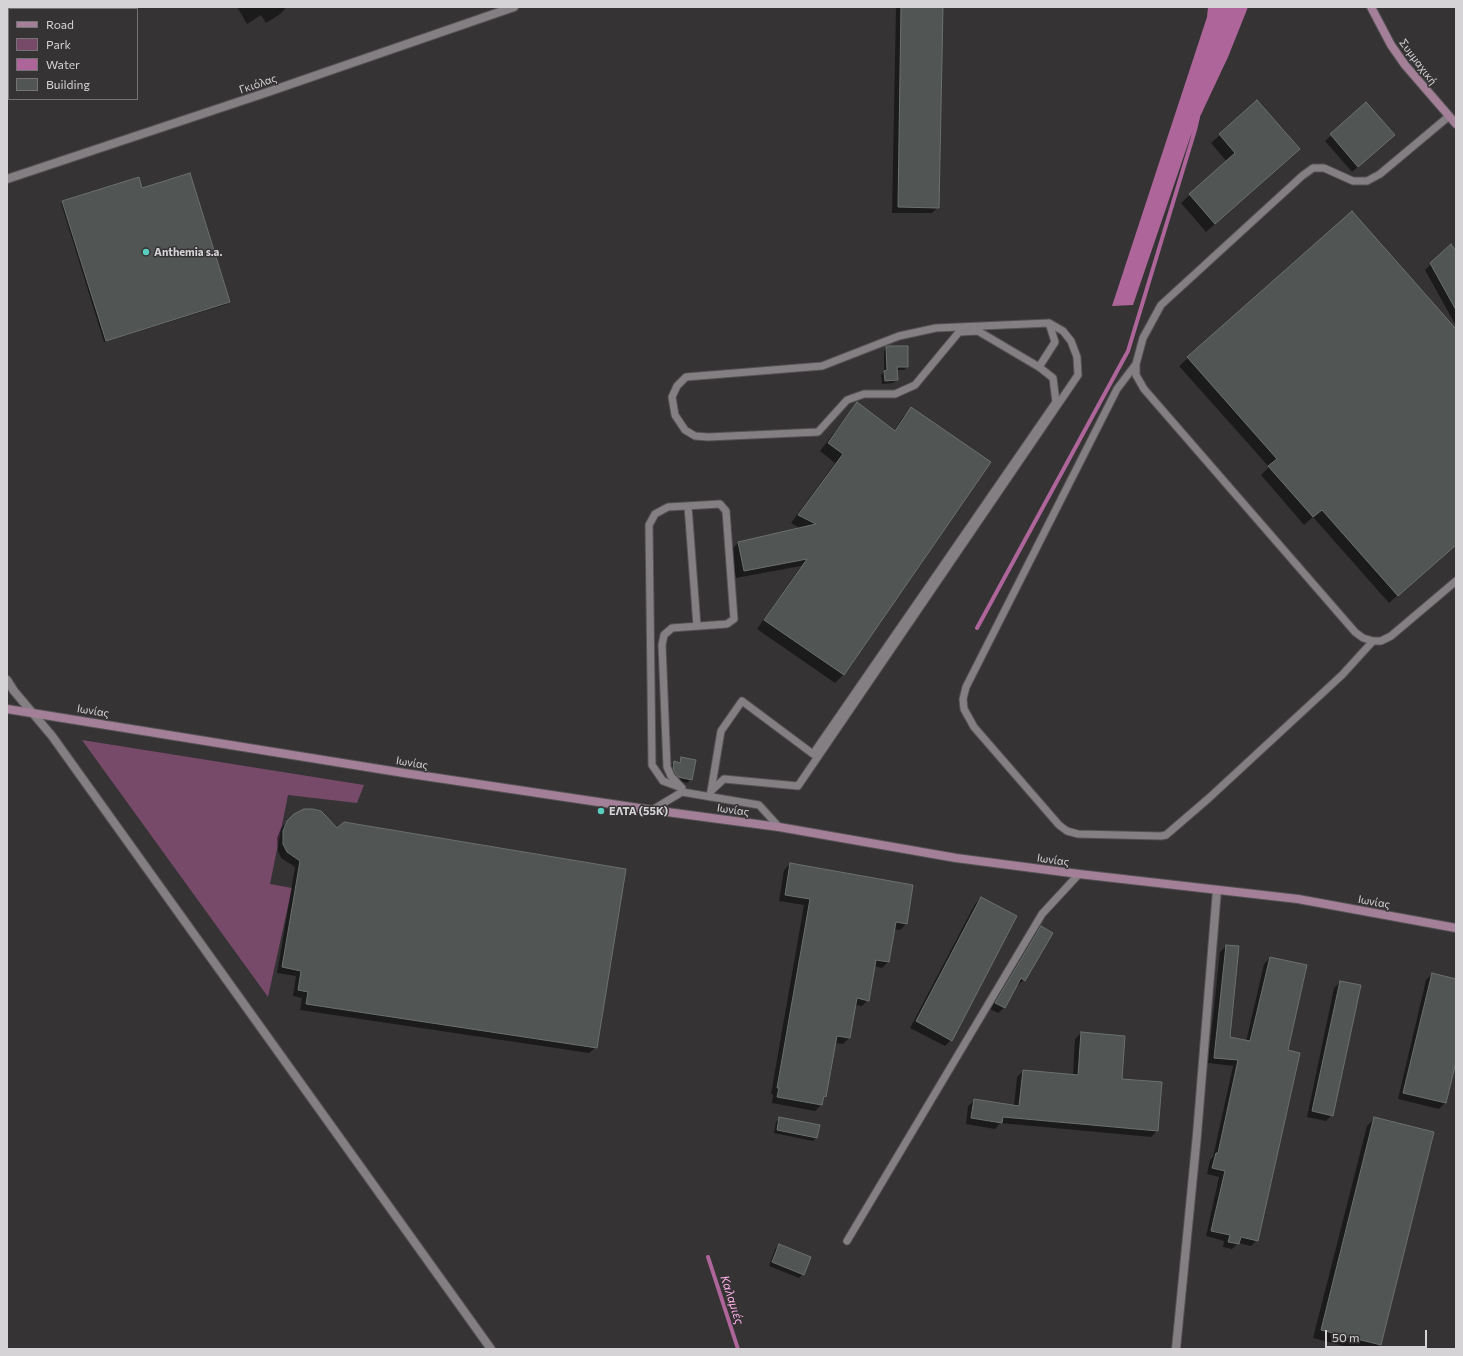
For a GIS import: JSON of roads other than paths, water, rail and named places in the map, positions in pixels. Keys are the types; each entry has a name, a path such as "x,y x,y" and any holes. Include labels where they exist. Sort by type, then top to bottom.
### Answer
{"street":[{"name":"Γκιόλας","path":"7,180 276,90 514,7"},
{"name":"Συμμαχική","path":"1371,7 1391,45 1405,65 1448,117 1456,124"},
{"path":"7,680 14,691 52,736 491,1349"},
{"name":"Ιωνίας","path":"7,709 404,773 652,810 779,827 956,858 1079,874 1298,899 1456,928"},
{"path":"1176,1349 1198,1127 1217,890"}],"lane":[{"path":"1448,117 1380,174 1367,181 1353,181 1324,168 1313,168 1302,176 1161,305 1143,338 1136,364 1136,374 1149,395 1354,632 1363,638 1373,641 1381,641 1391,636 1456,581"},
{"path":"1038,367 1055,342 1049,323"},
{"path":"1049,323 1063,331 1071,341 1077,357 1078,375 798,786 724,779 711,794 721,731 742,701 813,754 1056,402 1053,378 978,330 959,332 915,384 895,394 864,394 847,400 818,432 708,437 695,436 685,430 674,415 672,397 676,386 686,377 822,366 899,336 936,328 1049,323"},
{"path":"1136,364 1117,389 966,687 963,699 964,709 974,727 1059,826 1067,831 1078,834 1166,835 1209,798 1336,681 1373,641"},
{"path":"682,790 671,776 667,767 662,645 664,634 672,628 727,624 734,619 726,511 720,504 668,507 655,514 649,525 652,766 663,781 682,790 711,794 759,805 779,827"},
{"path":"688,506 697,626"},
{"path":"652,810 682,790"},
{"path":"847,1241 1042,914 1079,874"}],"water":[{"path":"1208,7 1248,7 1228,57 1190,138 1133,305 1112,306 1207,17"}],"waterway":[{"path":"977,628 1128,351 1198,117"},
{"name":"Καλαμιές","path":"708,1257 738,1349"}],"place":[{"name":"Anthemia s.a.","path":"146,252"},
{"name":"ΕΛΤΑ (55Κ)","path":"601,811"}]}
